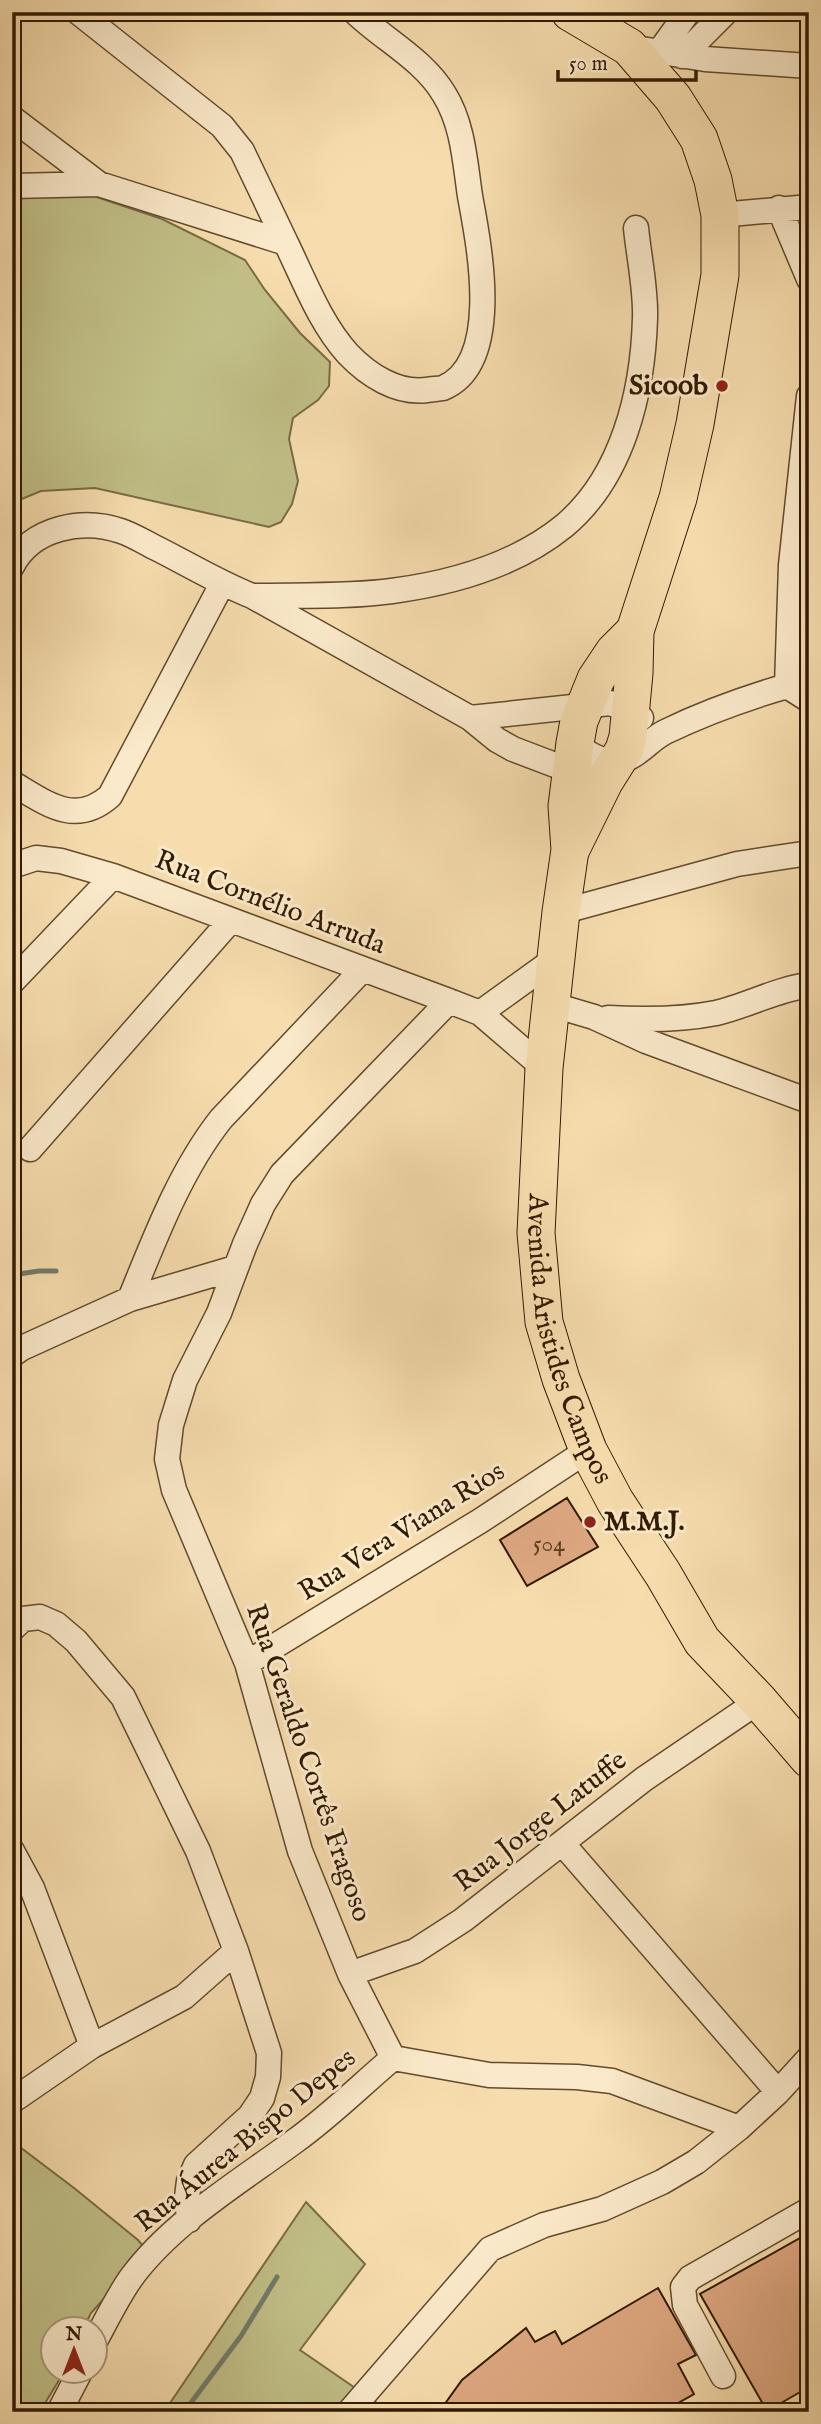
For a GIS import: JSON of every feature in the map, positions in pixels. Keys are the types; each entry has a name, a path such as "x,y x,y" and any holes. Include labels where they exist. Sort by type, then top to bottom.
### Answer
{"highway":[{"name":"Avenida Aristides Campos","path":"570,12 657,52 673,98 699,139 713,180 720,215 720,275 695,424 678,498 635,631 628,737 592,764"},
{"name":"Avenida Aristides Campos","path":"635,631 596,679 585,705 592,764 570,850 544,1068 536,1233 544,1322 561,1379 588,1450 615,1501 663,1574 702,1641 809,1759"}],"street":[{"path":"78,12 222,126 242,150 318,309 348,353 373,377 398,387 419,391 443,388 463,373 475,353 482,323 479,248 459,125 445,95 426,70 363,19 340,12"},
{"path":"657,52 688,12"},
{"path":"657,52 726,12"},
{"path":"657,52 809,66"},
{"path":"12,118 99,184"},
{"path":"12,186 99,184 286,243"},
{"path":"720,215 809,207"},
{"path":"779,208 809,279"},
{"path":"252,596 389,592 430,585 487,569 529,549 565,525 593,494 619,450 634,408 642,363 646,315 636,228"},
{"path":"788,686 791,565 809,396"},
{"path":"12,566 17,556 40,536 61,528 101,526 123,531 222,584 252,596 470,718 513,749 592,764 630,757 661,734 755,696 788,686 809,672"},
{"path":"12,783 53,807 69,811 99,806 110,796 222,584"},
{"path":"788,686 809,700"},
{"path":"470,718 610,703 631,711 661,734"},
{"path":"561,912 737,864 809,853"},
{"name":"Rua Cornélio Arruda","path":"12,866 36,858 61,861 113,876 449,1001 480,1013 544,1068"},
{"path":"12,982 113,876"},
{"path":"30,1149 231,920"},
{"path":"480,1013 555,959"},
{"path":"130,1299 156,1234 203,1142 221,1119 362,970"},
{"path":"594,1017 640,1019 717,1013 809,985"},
{"name":"Rua Geraldo Cortês Fragoso","path":"393,2058 350,1974 300,1851 247,1663 174,1490 167,1459 171,1425 185,1380 219,1313 263,1204 282,1174 449,1001"},
{"path":"550,1004 594,1017 646,1041 809,1101"},
{"path":"12,1355 130,1299 235,1268"},
{"name":"Rua Vera Viana Rios","path":"247,1663 480,1521 588,1450"},
{"path":"18,1624 40,1617 56,1624 76,1641 123,1698 198,1851 236,1951 269,2053 268,2077 262,2098 250,2116 196,2165 189,2181 189,2220"},
{"name":"Rua Jorge Latuffe","path":"350,1974 415,1951 463,1920 644,1779 759,1702"},
{"path":"562,1843 778,2092"},
{"path":"12,1851 32,1888 92,2046"},
{"path":"12,2101 92,2046 184,1997 236,1951"},
{"path":"393,2058 489,2075 577,2077 612,2081 739,2128"},
{"name":"Rua Áurea Bispo Depes","path":"108,2316 132,2276 189,2220 218,2195 298,2140 393,2058"},
{"path":"349,2412 490,2249 544,2225 602,2209 662,2182 696,2162 739,2128 778,2092 809,2058"},
{"path":"723,2376 685,2305 682,2287 690,2278 809,2210"},
{"path":"59,2412 72,2386"}],"shaded area":[{"path":"85,193 162,219 245,260 300,333 330,362 329,386 318,400 293,418 289,439 298,481 292,504 281,522 269,527 95,488 41,491 12,503 12,195"},
{"path":"12,2141 138,2240 147,2251 90,2316 38,2316 38,2386 55,2386 42,2408 35,2412 12,2412"},
{"path":"306,2202 365,2264 300,2350 390,2412 164,2412"}],"building":[{"path":"567,1498 598,1547 527,1586 500,1540"},
{"path":"809,2233 809,2387 767,2411 700,2294"},
{"path":"658,2288 696,2355 678,2364 694,2394 662,2412 439,2412 462,2380 526,2328 535,2342 555,2331 562,2344"}],"waterway":[{"path":"12,1275 56,1271"},
{"path":"184,2412 241,2336 277,2277"}],"place":[{"name":"Sicoob","path":"722,386"},
{"name":"M.M.J.","path":"590,1522"}]}
